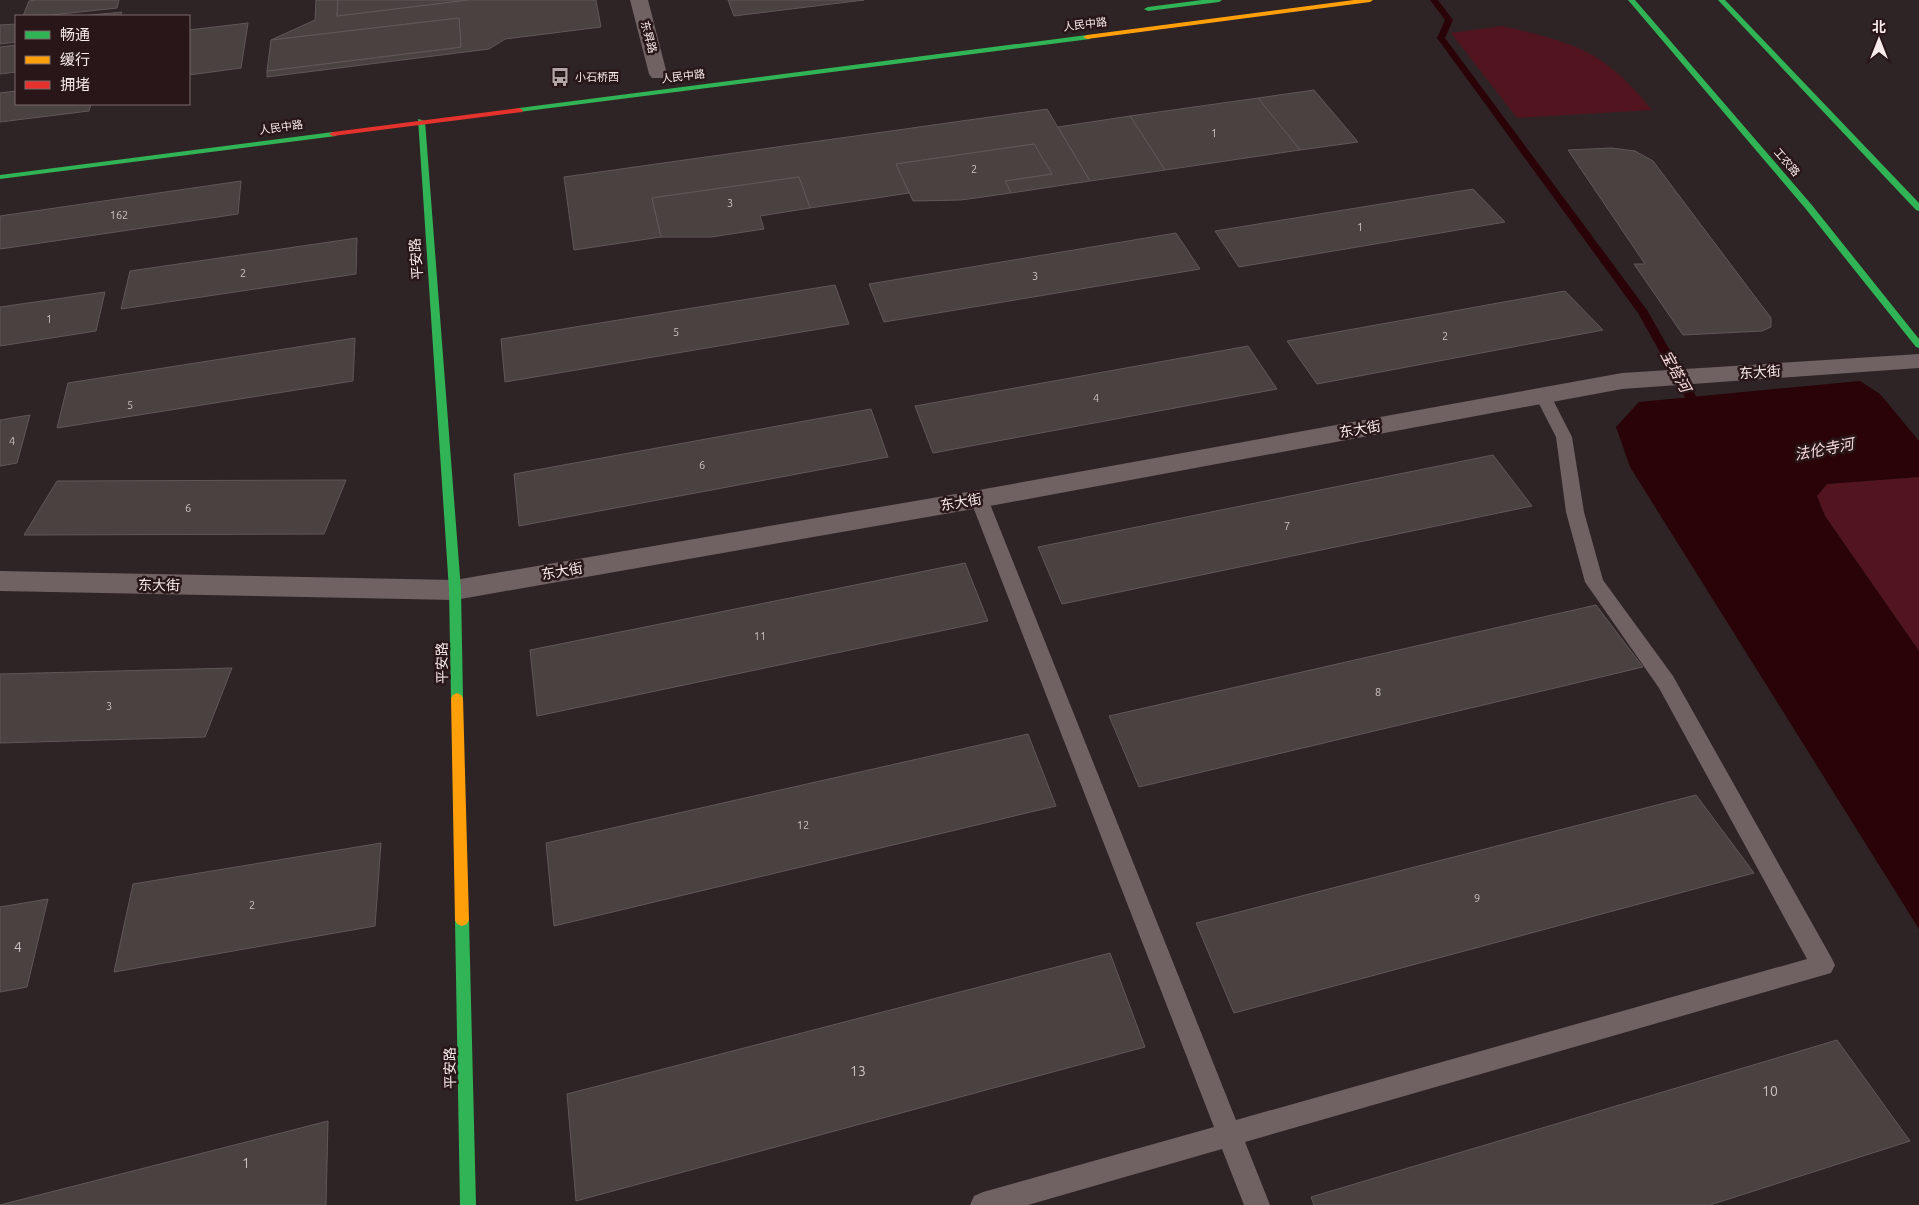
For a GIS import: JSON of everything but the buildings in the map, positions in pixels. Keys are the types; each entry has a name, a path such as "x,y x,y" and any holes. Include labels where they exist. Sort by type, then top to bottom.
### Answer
{"main road":[{"path":"1140,10 1219,0"},
{"name":"人民中路","path":"0,177 421,121 1370,0"},
{"name":"工农路","path":"1632,0 1808,206 1919,345"},
{"path":"1721,0 1919,208"},
{"name":"平安路","path":"421,121 456,590 468,1205"}],"street":[{"name":"东昇路","path":"639,0 659,74"},
{"name":"东大街","path":"0,581 456,590 978,499 1622,381 1919,361"}],"lane":[{"path":"983,1205 1230,1136 1823,965 1666,682 1594,582 1576,512 1564,437 1543,396"},
{"path":"978,499 1257,1205"}],"shaded area":[{"path":"1502,26 1550,38 1586,52 1618,74 1652,110 1517,118 1451,33"},
{"path":"1919,477 1919,651 1825,516 1817,496 1827,484"}],"water":[{"name":"法伦寺河","path":"1860,381 1880,394 1919,441 1919,477 1827,484 1817,496 1825,516 1919,651 1919,929 1630,467 1616,427 1639,402"}],"waterway":[{"name":"宝塔河","path":"1434,0 1449,20 1441,38 1643,312 1699,412"}],"traffic: fast":[{"path":"1148,9 1219,0"},
{"path":"1631,0 1808,206 1919,345"},
{"path":"1721,0 1919,208"},
{"path":"519,110 1087,37"},
{"path":"421,121 455,590 457,698"},
{"path":"0,177 333,134"},
{"path":"462,920 468,1205"}],"traffic: slow":[{"path":"1087,37 1370,0"},
{"path":"457,698 462,920"}],"traffic: jam":[{"path":"333,134 519,110"}],"place":[{"name":"小石桥西","path":"560,77"}]}
